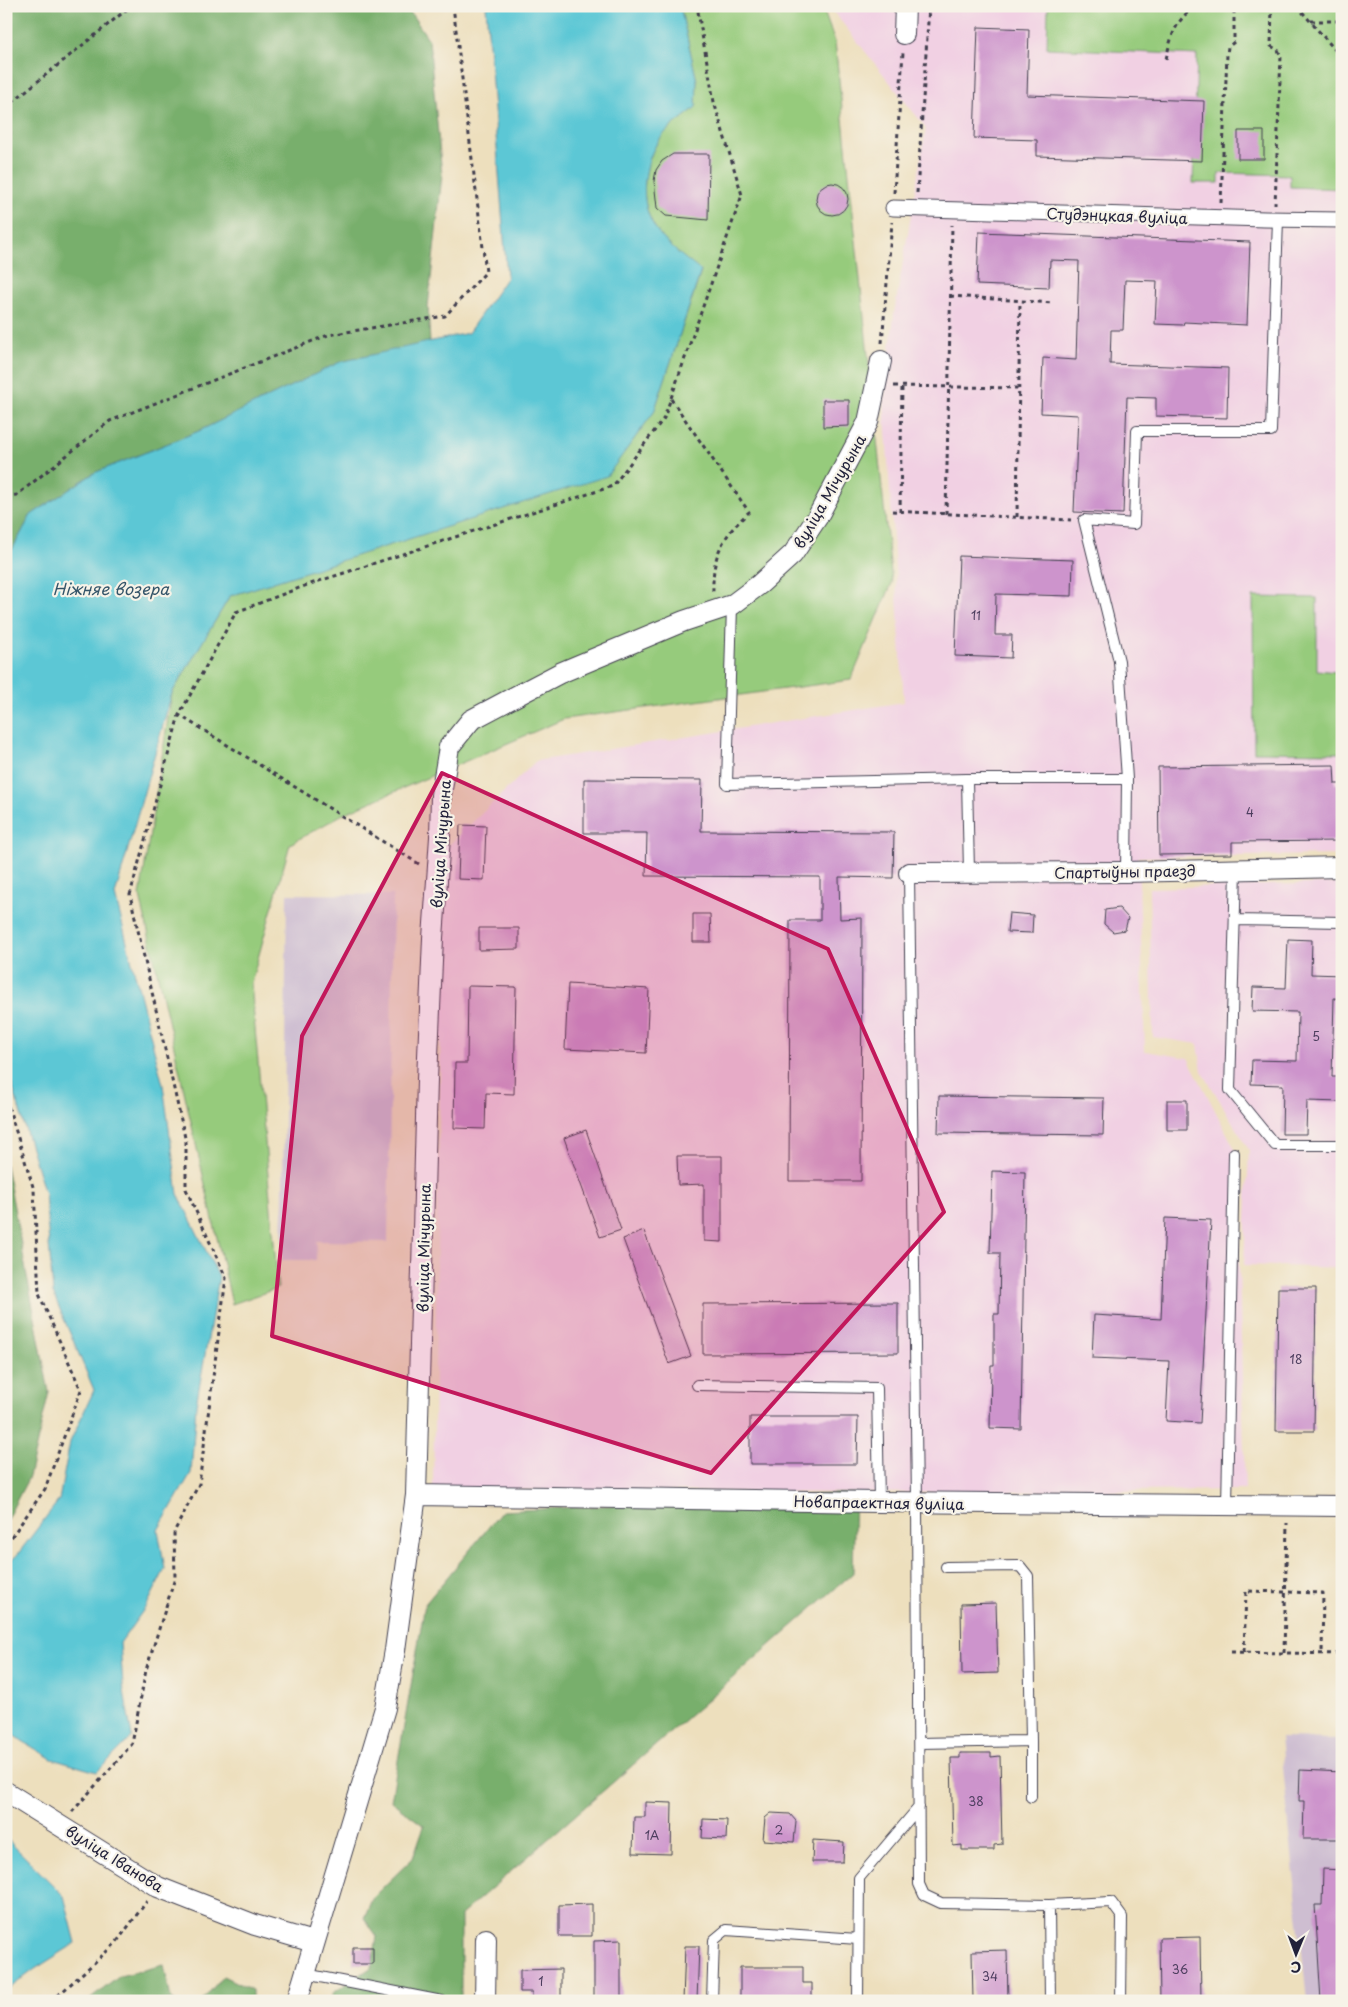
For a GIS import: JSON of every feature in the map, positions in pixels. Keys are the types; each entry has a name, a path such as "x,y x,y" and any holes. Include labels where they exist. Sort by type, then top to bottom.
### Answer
{"street":[{"path":"904,34 905,6"},
{"name":"Студэнцкая вуліца","path":"893,208 1342,220"},
{"name":"вуліца Мічурына","path":"297,2001 385,1708 396,1650 416,1495 427,1080 441,795 449,746 471,720 560,673 725,607 760,584 793,554 817,518 868,422 881,361"},
{"name":"Спартыўны праезд","path":"909,873 1126,872 1342,868"},
{"name":"Новапраектная вуліца","path":"416,1495 1342,1506"},
{"name":"вуліца Іванова","path":"6,1792 158,1887 254,1924 314,1942"},
{"path":"485,2001 486,1939"}],"lane":[{"path":"1126,872 1126,779 1118,661 1084,520 1134,524 1137,431 1271,431 1276,219"},
{"path":"725,607 727,784 967,779 1126,779"},
{"path":"967,779 969,872"},
{"path":"1236,870 1230,1090 1275,1145 1342,1145"},
{"path":"909,873 918,1502 919,1884 924,1895 941,1903 1048,1906 1111,1902 1122,1917 1121,2001"},
{"path":"1234,920 1342,922"},
{"path":"1227,1505 1234,1153"},
{"path":"697,1385 877,1388 879,1502"},
{"path":"946,1567 1020,1566 1028,1576 1032,1797"},
{"path":"919,1742 1030,1741"},
{"path":"858,2001 859,1878 920,1807"},
{"path":"1048,1906 1050,2001"},
{"path":"712,2001 714,1940 726,1930 858,1939"},
{"path":"305,1974 442,2001"}],"path":[{"path":"6,107 131,6"},
{"path":"6,496 17,495 110,422 328,335 445,316 486,272 453,6"},
{"path":"61,1825 132,1744 146,1670 175,1578 174,1532 199,1484 226,1278 186,1189 186,1142 130,895 179,715 236,612 307,585 613,486 664,418 742,195 714,102 697,6"},
{"path":"916,210 929,6"},
{"path":"1166,59 1172,36 1182,17 1195,6"},
{"path":"1220,218 1227,54 1228,47 1234,42 1234,6"},
{"path":"1272,6 1271,46 1278,50 1281,56 1276,219"},
{"path":"1297,6 1342,58"},
{"path":"1311,21 1342,21"},
{"path":"946,514 952,210"},
{"path":"950,296 1053,303"},
{"path":"1017,517 1020,301"},
{"path":"876,386 1019,388"},
{"path":"900,512 902,386"},
{"path":"671,399 749,512 731,529 717,553 712,578 713,596 725,607"},
{"path":"892,511 1084,520"},
{"path":"179,715 438,876"},
{"path":"6,1099 34,1190 39,1294 81,1390 45,1489 6,1544"},
{"path":"1284,1653 1287,1505"},
{"path":"1244,1652 1246,1591 1323,1593 1322,1654"},
{"path":"1231,1652 1339,1654"},
{"path":"52,2001 116,1944 158,1887"}],"highlighted area":[{"path":"442,773 828,949 944,1212 711,1473 272,1336 302,1036"}],"shaded area":[{"path":"829,6 1342,6 1342,855 1138,857 1145,1051 1188,1058 1236,1151 1245,1490 855,1493 433,1489 444,850 536,761 904,702 884,402 894,314 926,128"},
{"path":"1342,883 1342,1268 1244,1265 1249,1150 1202,1071 1198,1044 1153,1037 1149,888"},
{"path":"287,894 393,895 388,1242 317,1241 316,1260 282,1260"},
{"path":"1280,1738 1342,1739 1342,2001 1307,2001"}],"green space":[{"path":"6,6 406,6 429,40 442,175 428,307 430,343 340,362 199,431 94,473 31,515 6,561 6,139 12,135 6,124"},
{"path":"680,6 822,6 835,42 892,583 851,680 564,719 345,813 290,844 251,983 278,1288 232,1304 140,896 172,693 230,596 607,475 654,412 701,272 667,243 659,233 647,210 645,195 647,168 658,142 669,129 696,107 697,81"},
{"path":"1048,6 1342,6 1342,189 1290,187 1290,175 1219,173 1219,183 1193,183 1197,55 1047,48"},
{"path":"1253,597 1317,598 1317,670 1336,672 1342,679 1342,753 1254,752"},
{"path":"6,1165 49,1392 29,1477 6,1521"},
{"path":"855,1493 853,1573 461,1915 461,2001 331,2001 333,1993 372,1967 377,1936 364,1918 373,1897 413,1858 424,1826 391,1801 425,1604 502,1511"},
{"path":"164,1965 171,1999 175,2001 88,2001 120,1976"},
{"path":"223,1976 252,1990 252,2001 202,2001"}],"water":[{"name":"Ніжняе возера","path":"486,6 680,6 697,81 696,107 669,129 658,142 647,168 645,195 647,210 659,233 667,243 701,271 654,412 607,476 230,596 172,693 115,895 163,1085 178,1194 219,1277 196,1405 191,1473 158,1530 165,1569 147,1605 120,1643 123,1685 132,1737 97,1772 52,1759 6,1731 6,1565 17,1555 59,1500 70,1442 94,1390 53,1293 45,1194 6,1065 6,561 31,515 94,473 199,431 340,362 468,333 507,277"},
{"path":"6,1838 64,1896 76,1943 35,1969 6,1991"}],"building":[{"path":"978,27 1029,29 1027,95 1204,101 1202,161 1037,156 1037,140 974,138"},
{"path":"1238,131 1264,131 1264,159 1238,159"},
{"path":"673,154 709,154 708,220 666,216 657,208 654,181 656,170 662,161"},
{"path":"832,183 838,184 843,188 847,193 847,205 843,210 838,214 832,215 826,214 821,210 817,205 816,199 817,193 821,188 826,184"},
{"path":"979,232 1250,242 1247,325 1184,322 1183,325 1155,324 1157,281 1125,280 1123,330 1111,330 1110,364 1228,368 1227,418 1156,416 1156,398 1127,397 1123,514 1074,512 1078,415 1041,413 1043,358 1076,360 1079,261 1050,260 1049,288 977,285"},
{"path":"823,400 849,400 849,426 823,427"},
{"path":"959,556 1073,560 1072,596 996,594 995,635 1012,635 1011,658 955,656"},
{"path":"1334,765 1335,784 1342,784 1342,841 1232,842 1232,854 1159,855 1158,767"},
{"path":"584,779 702,780 701,831 894,832 893,878 839,877 840,919 862,918 861,1181 789,1181 790,920 820,920 820,877 646,876 647,833 584,833"},
{"path":"460,825 486,826 484,880 458,879"},
{"path":"1119,908 1128,918 1125,930 1113,932 1104,924 1105,910"},
{"path":"1009,913 1033,915 1032,933 1007,932"},
{"path":"693,914 710,914 711,942 693,942"},
{"path":"479,928 519,928 519,949 479,950"},
{"path":"1288,939 1312,940 1311,974 1342,975 1342,999 1334,998 1332,1077 1342,1077 1342,1102 1307,1101 1306,1134 1282,1134 1283,1085 1251,1084 1252,1060 1297,1061 1298,1012 1252,1011 1253,987 1286,988"},
{"path":"568,984 649,989 646,1053 565,1049"},
{"path":"468,986 516,987 514,1094 486,1093 485,1129 454,1128 455,1063 467,1063"},
{"path":"939,1096 1104,1098 1103,1135 938,1133"},
{"path":"1167,1100 1187,1100 1187,1130 1167,1130"},
{"path":"586,1130 621,1230 600,1237 564,1138"},
{"path":"677,1156 722,1156 722,1242 704,1241 704,1184 678,1185"},
{"path":"992,1171 1025,1172 1021,1429 990,1428 991,1365 994,1365 994,1314 999,1314 1000,1253 990,1253"},
{"path":"1165,1218 1211,1220 1200,1423 1166,1421 1169,1361 1092,1358 1094,1315 1161,1319"},
{"path":"644,1231 691,1356 669,1364 623,1239"},
{"path":"1278,1288 1316,1288 1314,1431 1276,1431"},
{"path":"898,1303 898,1353 703,1354 703,1304"},
{"path":"750,1417 858,1417 857,1464 750,1464"},
{"path":"996,1603 998,1673 962,1674 961,1604"},
{"path":"960,1753 991,1753 991,1757 1000,1756 1002,1844 994,1845 994,1850 962,1850 962,1845 953,1846 951,1758 960,1758"},
{"path":"1300,1770 1342,1772 1342,1839 1303,1839 1304,1801 1299,1801"},
{"path":"645,1802 672,1803 671,1854 633,1853 634,1817 645,1817"},
{"path":"771,1813 790,1814 796,1821 794,1842 763,1840 765,1818"},
{"path":"703,1819 727,1820 726,1839 702,1838"},
{"path":"813,1840 844,1842 843,1862 812,1862"},
{"path":"1323,1869 1342,1870 1342,2001 1321,2001 1315,1905 1322,1905"},
{"path":"592,1904 592,1936 559,1936 559,1905"},
{"path":"1200,1937 1201,2001 1160,2001 1159,1938"},
{"path":"621,1940 621,2001 594,2001 594,1941"},
{"path":"685,1946 699,1946 697,2001 683,2001"},
{"path":"353,1947 373,1947 373,1964 353,1964"},
{"path":"1007,1950 1008,2001 973,2001 972,1951"},
{"path":"740,1967 803,1967 803,1983 812,1983 812,2001 740,2001"},
{"path":"561,1969 561,2001 532,2001 532,1992 520,1992 520,1970"}]}
